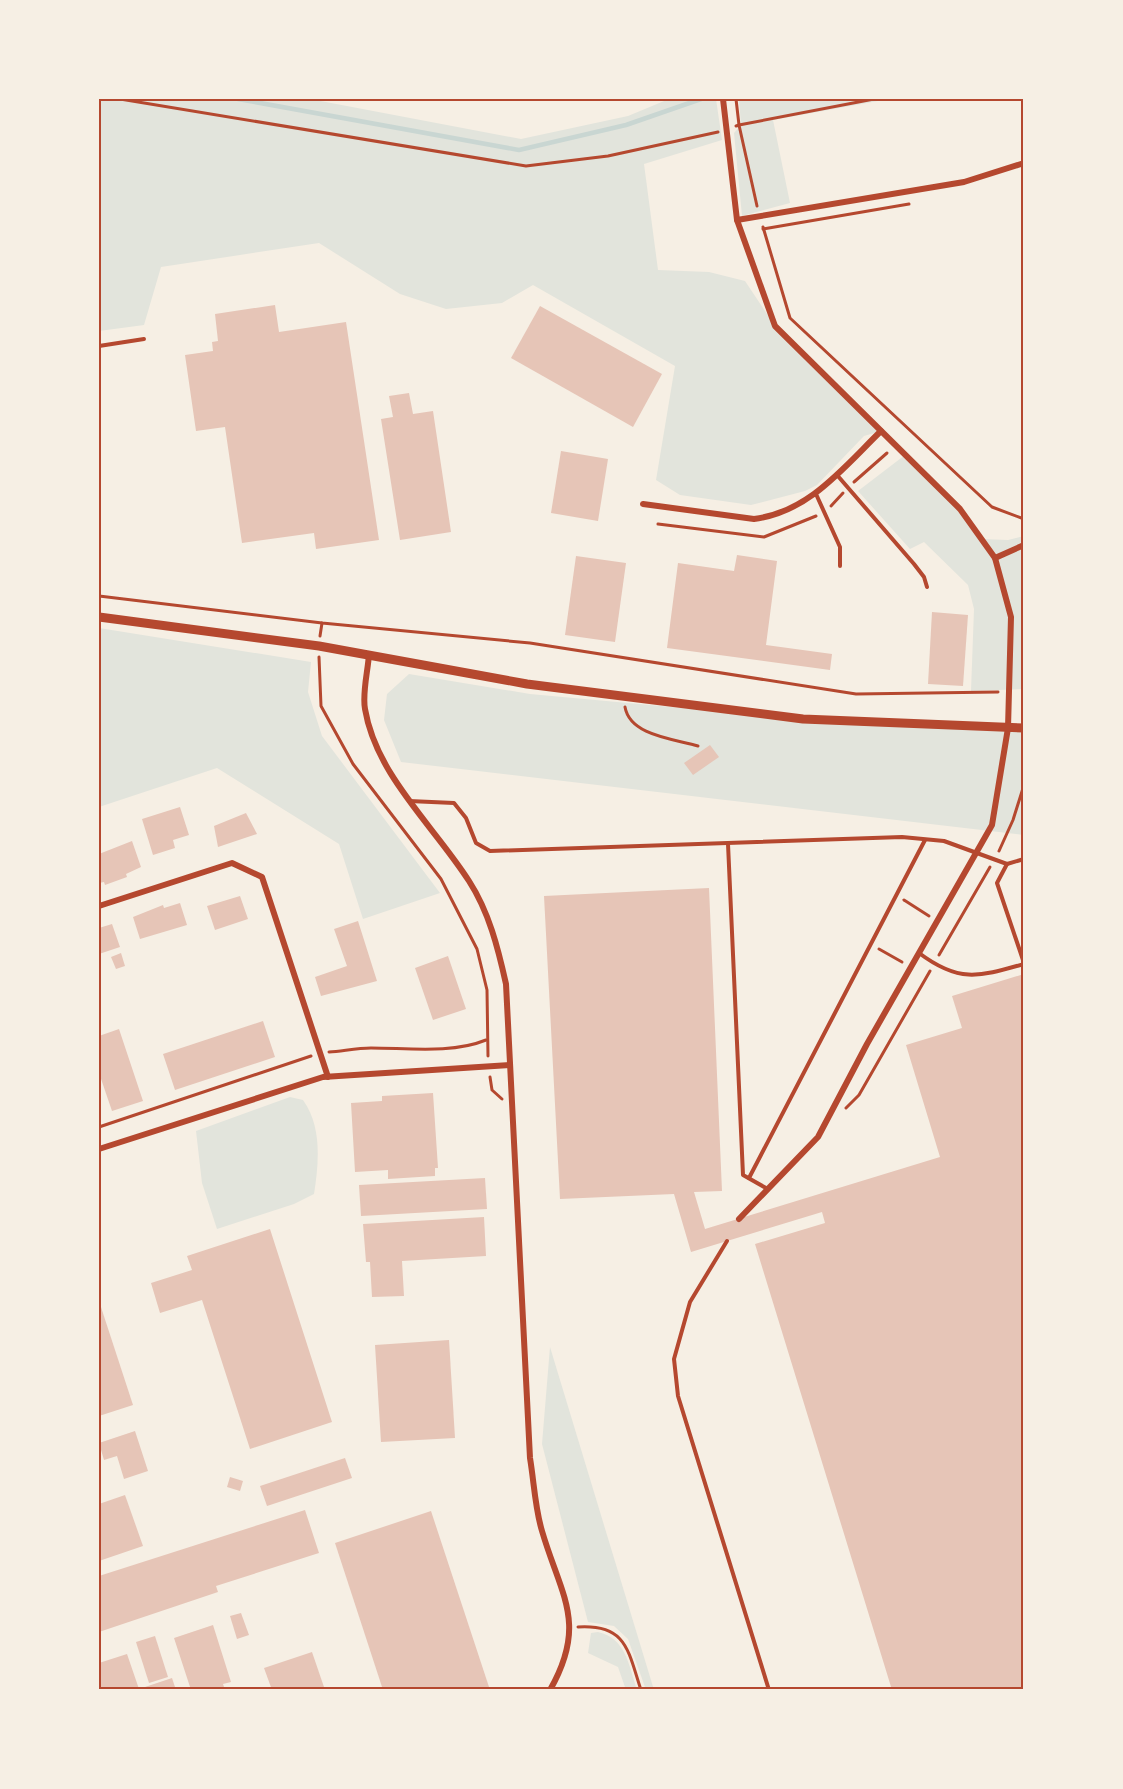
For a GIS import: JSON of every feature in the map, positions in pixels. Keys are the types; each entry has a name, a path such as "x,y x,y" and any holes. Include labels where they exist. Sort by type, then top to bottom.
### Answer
{"street":[{"path":"723,99 737,220 775,326 960,509 995,558 1011,617 1008,728 992,825 818,1137 766,1188 739,1219"},
{"path":"737,220 964,182 1024,163"},
{"path":"643,504 754,519 779,514 800,505 816,494 881,431"},
{"path":"995,558 1024,545"},
{"path":"99,617 319,646 527,684 803,719 1024,728"},
{"path":"369,654 364,706 370,734 408,801 469,881 486,914 498,948 506,984 530,1458 542,1530 562,1584 570,1628 564,1666 550,1690"},
{"path":"99,906 232,863 262,877 328,1077"},
{"path":"99,1149 328,1077 510,1065"}],"lane":[{"path":"99,346 144,339"},
{"path":"837,474 914,564 927,587"},
{"path":"816,494 840,547 840,566"},
{"path":"408,801 454,803 466,818 476,843 490,850 902,837 944,842 1007,864 1024,859"},
{"path":"749,1178 925,840"},
{"path":"728,844 743,1174 766,1188"},
{"path":"919,953 949,972 967,977 1024,964 998,883 1007,864"},
{"path":"727,1241 690,1302 674,1359 678,1396 769,1690"}],"path":[{"path":"120,99 526,166 608,156 739,124 874,99"},
{"path":"736,99 739,124 760,217 790,318 992,507 1024,519"},
{"path":"99,596 322,623 530,643 856,694 1008,692"},
{"path":"322,623 319,646 321,706 353,764 441,879 477,949 487,990 486,1039 492,1090 512,1108"},
{"path":"623,696 627,717 640,729 698,746"},
{"path":"896,896 953,931"},
{"path":"871,944 927,976"},
{"path":"99,1127 320,1053 370,1048 394,1050 470,1046 486,1039"},
{"path":"570,1628 594,1626 613,1631 624,1641 641,1690"}],"shaded area":[{"path":"99,99 310,99 521,139 628,116 669,99 716,99 722,140 644,164 658,270 709,272 745,281 775,326 881,431 864,436 817,485 805,491 751,505 680,495 656,480 675,366 533,285 502,303 446,309 400,294 319,243 161,267 144,325 99,331"},
{"path":"739,99 889,99 773,120 790,203 742,216 734,133 741,125"},
{"path":"905,455 960,509 982,539 1008,540 1024,536 1024,689 971,691 974,609 968,585 924,542 910,549 858,491"},
{"path":"99,628 311,662 308,692 322,736 440,893 363,919 339,844 217,768 99,807"},
{"path":"409,674 530,694 803,719 1024,726 1024,835 401,762 384,720 387,694"},
{"path":"290,1097 303,1100 309,1110 316,1133 318,1157 314,1194 294,1204 217,1229 202,1183 196,1131"},
{"path":"550,1347 654,1690 646,1690 628,1639 614,1626 588,1622 542,1444"},
{"path":"598,1632 615,1640 621,1647 629,1663 637,1690 626,1690 618,1667 588,1653 591,1633"}],"building":[{"path":"275,305 279,332 346,322 379,540 316,549 314,533 242,543 225,427 196,431 185,355 213,351 212,342 218,341 215,314"},
{"path":"540,306 662,374 633,427 511,358"},
{"path":"409,393 413,414 433,411 451,532 400,540 381,419 393,417 389,396"},
{"path":"561,451 608,459 598,521 551,513"},
{"path":"737,555 777,561 766,645 832,654 830,670 667,648 678,563 734,571"},
{"path":"576,556 626,563 615,642 565,635"},
{"path":"932,612 968,615 963,686 928,684"},
{"path":"710,745 719,757 693,775 684,763"},
{"path":"180,807 189,835 173,840 175,848 153,855 142,819"},
{"path":"246,813 257,834 218,847 214,826"},
{"path":"132,841 141,867 126,874 127,877 105,885 104,882 99,883 99,854"},
{"path":"709,888 722,1191 694,1192 705,1229 940,1157 906,1045 962,1028 952,996 1024,974 1024,1690 892,1690 755,1244 825,1223 822,1212 691,1252 674,1194 560,1199 544,896"},
{"path":"240,896 248,919 215,930 207,906"},
{"path":"180,903 187,925 140,939 133,917 163,905 164,908"},
{"path":"358,921 377,981 321,996 315,977 347,966 334,929"},
{"path":"112,924 120,947 99,954 99,928"},
{"path":"121,953 125,966 116,969 111,957"},
{"path":"448,956 466,1009 433,1020 415,968"},
{"path":"263,1021 275,1057 175,1090 163,1054"},
{"path":"119,1029 143,1101 112,1111 99,1073 99,1036"},
{"path":"433,1093 438,1168 435,1168 435,1176 388,1179 388,1170 355,1172 351,1103 382,1101 382,1096"},
{"path":"485,1178 487,1209 361,1216 359,1185"},
{"path":"484,1217 486,1256 402,1261 404,1296 372,1297 370,1262 366,1262 363,1224"},
{"path":"270,1229 332,1422 250,1449 202,1300 160,1313 151,1283 192,1270 187,1256"},
{"path":"99,1301 133,1405 99,1416"},
{"path":"449,1340 455,1438 381,1442 375,1345"},
{"path":"135,1431 148,1471 124,1479 117,1456 104,1460 99,1443"},
{"path":"345,1458 352,1478 267,1506 260,1486"},
{"path":"230,1477 243,1481 240,1491 227,1487"},
{"path":"125,1495 143,1546 99,1561 99,1504"},
{"path":"305,1510 319,1553 216,1586 218,1592 99,1632 99,1576"},
{"path":"431,1511 490,1690 383,1690 335,1543"},
{"path":"241,1613 249,1635 237,1639 230,1616"},
{"path":"213,1625 231,1682 223,1684 225,1690 191,1690 174,1638"},
{"path":"155,1636 168,1677 149,1683 136,1642"},
{"path":"312,1652 325,1690 272,1690 264,1668"},
{"path":"127,1654 139,1689 172,1678 176,1690 99,1690 99,1663"}],"waterway":[{"path":"238,99 519,150 626,125 701,99"}]}
